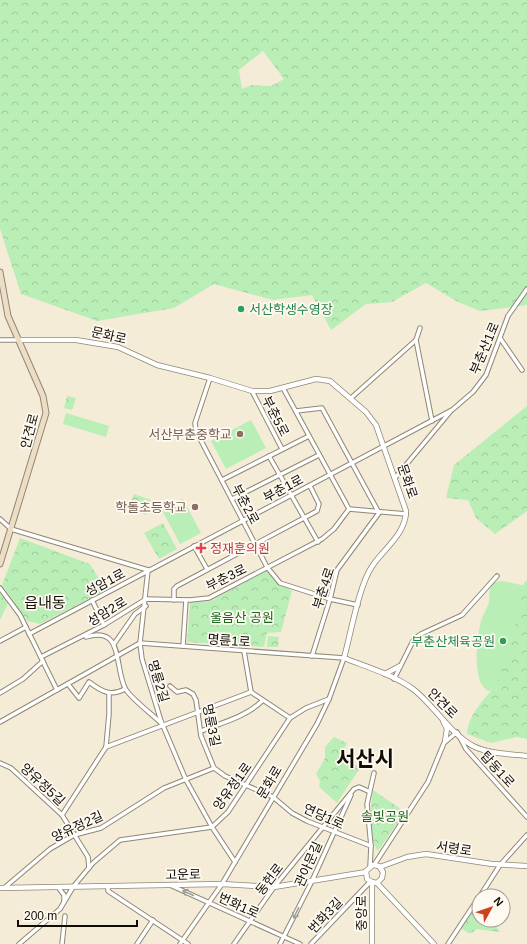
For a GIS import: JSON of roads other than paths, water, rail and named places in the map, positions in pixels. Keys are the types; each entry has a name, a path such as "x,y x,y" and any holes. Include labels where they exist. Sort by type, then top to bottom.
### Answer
{"main road":[{"name":"안견로","path":"0,272 8,316 20,340 43,396 46,413 0,564"}],"street":[{"name":"부춘산1로","path":"396,478 452,410 473,392 482,380 488,369 510,312 527,289"},
{"path":"420,328 416,340 432,421"},
{"path":"500,338 522,370"},
{"path":"0,340 20,340"},
{"name":"문화로","path":"20,340 76,340 108,345 128,350 158,365 210,378 252,391 265,391 283,388 320,379 332,382 373,420 396,478 404,503 406,514 399,533 370,570 358,605 344,658 330,699 317,724 222,884 180,944"},
{"path":"351,398 416,340"},
{"name":"부춘2로","path":"210,378 195,427 267,567 280,583 330,599 358,605"},
{"path":"283,388 349,510 406,514"},
{"name":"부춘5로","path":"252,391 282,449"},
{"path":"296,411 322,408 379,513"},
{"name":"부춘산1로","path":"384,446 452,410"},
{"name":"부춘5로","path":"222,480 309,436"},
{"name":"부춘1로","path":"148,570 384,446"},
{"path":"232,499 319,455"},
{"path":"269,456 318,542"},
{"path":"174,600 175,587 317,511 319,508 319,503 310,486"},
{"name":"부춘3로","path":"146,599 186,600 209,598 318,542 331,532 349,510"},
{"name":"부춘4로","path":"312,656 330,599 337,570 379,513"},
{"path":"0,519 11,529 148,570 146,606 140,643 0,722"},
{"path":"194,546 207,569"},
{"name":"성암1로","path":"29,634 148,570"},
{"path":"394,679 414,639 421,634 462,615 497,576"},
{"path":"0,588 20,615 57,690"},
{"name":"성암2로","path":"0,693 23,679 42,659 104,625 146,599"},
{"path":"92,600 104,625"},
{"path":"183,646 186,600"},
{"path":"68,684 79,698 89,682 104,693 119,692 125,689 114,644 124,632 135,614 146,606"},
{"path":"0,641 26,627"},
{"name":"성암2로","path":"78,640 95,634 102,634 110,638 114,644"},
{"name":"명륜1로","path":"140,643 344,658"},
{"name":"명륜2길","path":"140,643 142,659 163,724 186,780 212,827 235,862"},
{"path":"244,651 251,692 262,701 290,718"},
{"name":"안견로","path":"344,658 385,674 413,689 470,744 481,748 527,756"},
{"path":"385,674 400,666"},
{"name":"명륜3길","path":"170,686 178,692 186,690 193,694 196,700 201,731 214,768"},
{"name":"명륜2길","path":"125,689 163,724"},
{"path":"106,747 163,724 251,692"},
{"path":"62,815 106,747 109,693"},
{"name":"양유정1로","path":"19,944 60,909 73,887 89,868 120,840 212,827 228,812 247,786 290,718 306,708 330,699"},
{"path":"201,731 232,720 256,707 262,701"},
{"path":"434,944 373,882 366,877 366,872 372,866 424,789 445,741 447,730 442,720 443,717"},
{"path":"445,741 457,732"},
{"name":"탑동1로","path":"457,732 466,749 527,816"},
{"name":"양유정5길","path":"0,763 11,768 62,815 88,857 89,868"},
{"path":"186,780 214,768 225,776 273,797"},
{"path":"372,866 367,808 368,791 374,773"},
{"name":"양유정2길","path":"2,888 50,849 74,835 101,828 164,788 186,780"},
{"path":"353,790 357,787 368,791"},
{"name":"관아문길","path":"322,828 353,790"},
{"name":"관아문길","path":"280,944 312,881 353,790"},
{"name":"연당1로","path":"273,797 299,818 371,846"},
{"name":"동헌로","path":"234,944 274,887 322,828"},
{"path":"484,888 500,865 527,835"},
{"name":"서령로","path":"380,868 407,857 422,854 500,865 527,866"},
{"path":"372,866 380,868 383,876 373,882"},
{"name":"고운로","path":"2,888 108,888 222,884 274,887 366,872"},
{"name":"번화3길","path":"311,944 373,882"},
{"name":"중앙로","path":"372,944 373,882"},
{"name":"번화1로","path":"170,885 300,944"},
{"path":"58,887 64,895 64,903"},
{"path":"108,888 188,944"},
{"path":"448,944 471,908"},
{"path":"62,944 64,916"},
{"path":"137,944 153,920"}],"place":[{"name":"서산학생수영장","path":"241,309"},
{"name":"서산부춘중학교","path":"240,434"},
{"name":"학돌초등학교","path":"195,507"},
{"name":"정재훈의원","path":"201,548"},
{"name":"부춘산체육공원","path":"503,641"}],"district":[{"name":"읍내동","path":"45,603"},
{"name":"서산시","path":"365,759"}],"park label":[{"name":"울음산 공원","path":"242,617"},
{"name":"솔빛공원","path":"385,816"}]}
